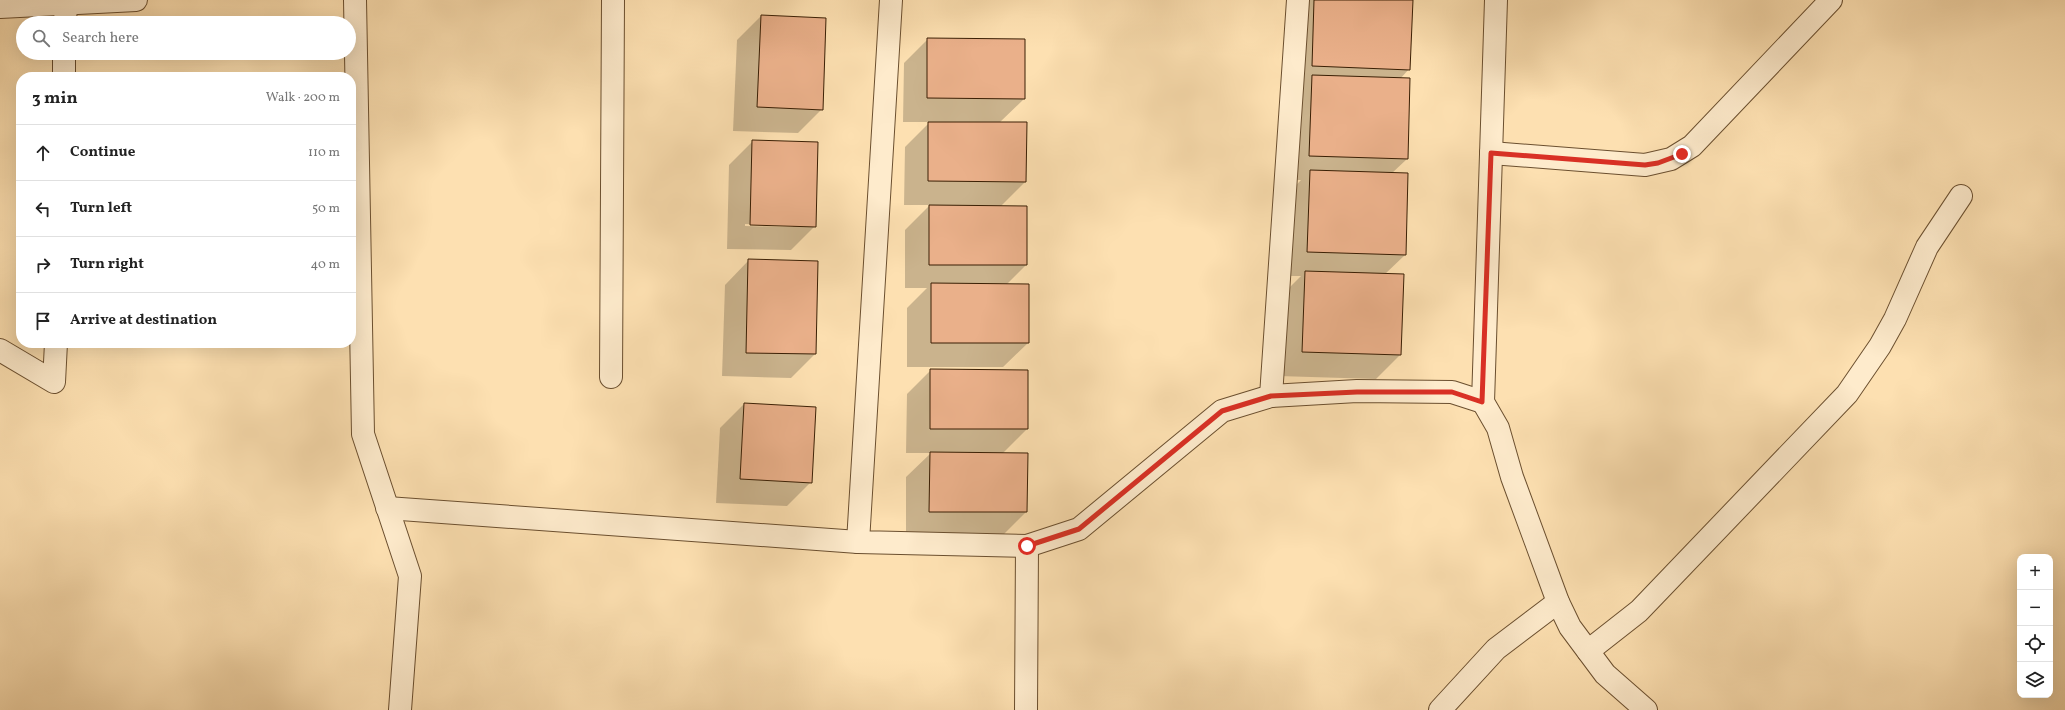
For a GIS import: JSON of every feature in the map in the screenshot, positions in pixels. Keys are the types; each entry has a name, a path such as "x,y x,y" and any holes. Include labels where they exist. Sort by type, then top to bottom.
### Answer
{"street":[{"path":"0,7 66,14 136,0"},
{"path":"355,0 355,16"},
{"path":"611,377 613,0"},
{"path":"858,542 891,0"},
{"path":"1271,396 1298,0"},
{"path":"1496,0 1482,402 1498,428 1512,478 1558,602 1570,627 1605,674 1646,710"},
{"path":"1491,153 1645,165 1671,159 1692,146 1830,0"},
{"path":"356,54 363,434 410,576 400,710"},
{"path":"64,60 64,72"},
{"path":"1588,651 1639,610 1847,394 1880,346 1895,319 1927,247 1961,196"},
{"path":"0,350 54,382 56,348"},
{"path":"387,508 858,542 1027,546 1079,529 1222,411 1271,396 1357,392 1452,392 1482,402"},
{"path":"1026,710 1027,546"},
{"path":"1440,710 1496,650 1558,602"}],"building":[{"path":"1314,0 1413,0 1410,70 1312,66"},
{"path":"761,15 826,18 823,110 757,107"},
{"path":"927,38 1025,39 1025,99 927,98"},
{"path":"1312,75 1410,78 1408,159 1309,156"},
{"path":"928,122 1027,122 1026,182 928,181"},
{"path":"752,140 818,142 816,227 750,225"},
{"path":"1310,170 1408,173 1406,255 1307,252"},
{"path":"929,205 1027,206 1027,265 929,265"},
{"path":"748,259 818,261 816,354 746,353"},
{"path":"1305,271 1404,274 1401,355 1302,352"},
{"path":"931,283 1029,284 1029,343 931,343"},
{"path":"930,369 1028,370 1028,429 930,429"},
{"path":"744,403 816,407 812,483 740,479"},
{"path":"930,452 1028,453 1027,512 929,512"}],"route":[{"path":"1027,546 1079,529 1222,411 1271,396 1357,392 1452,392 1482,402 1491,153 1645,165 1658,163 1682,154"}]}
